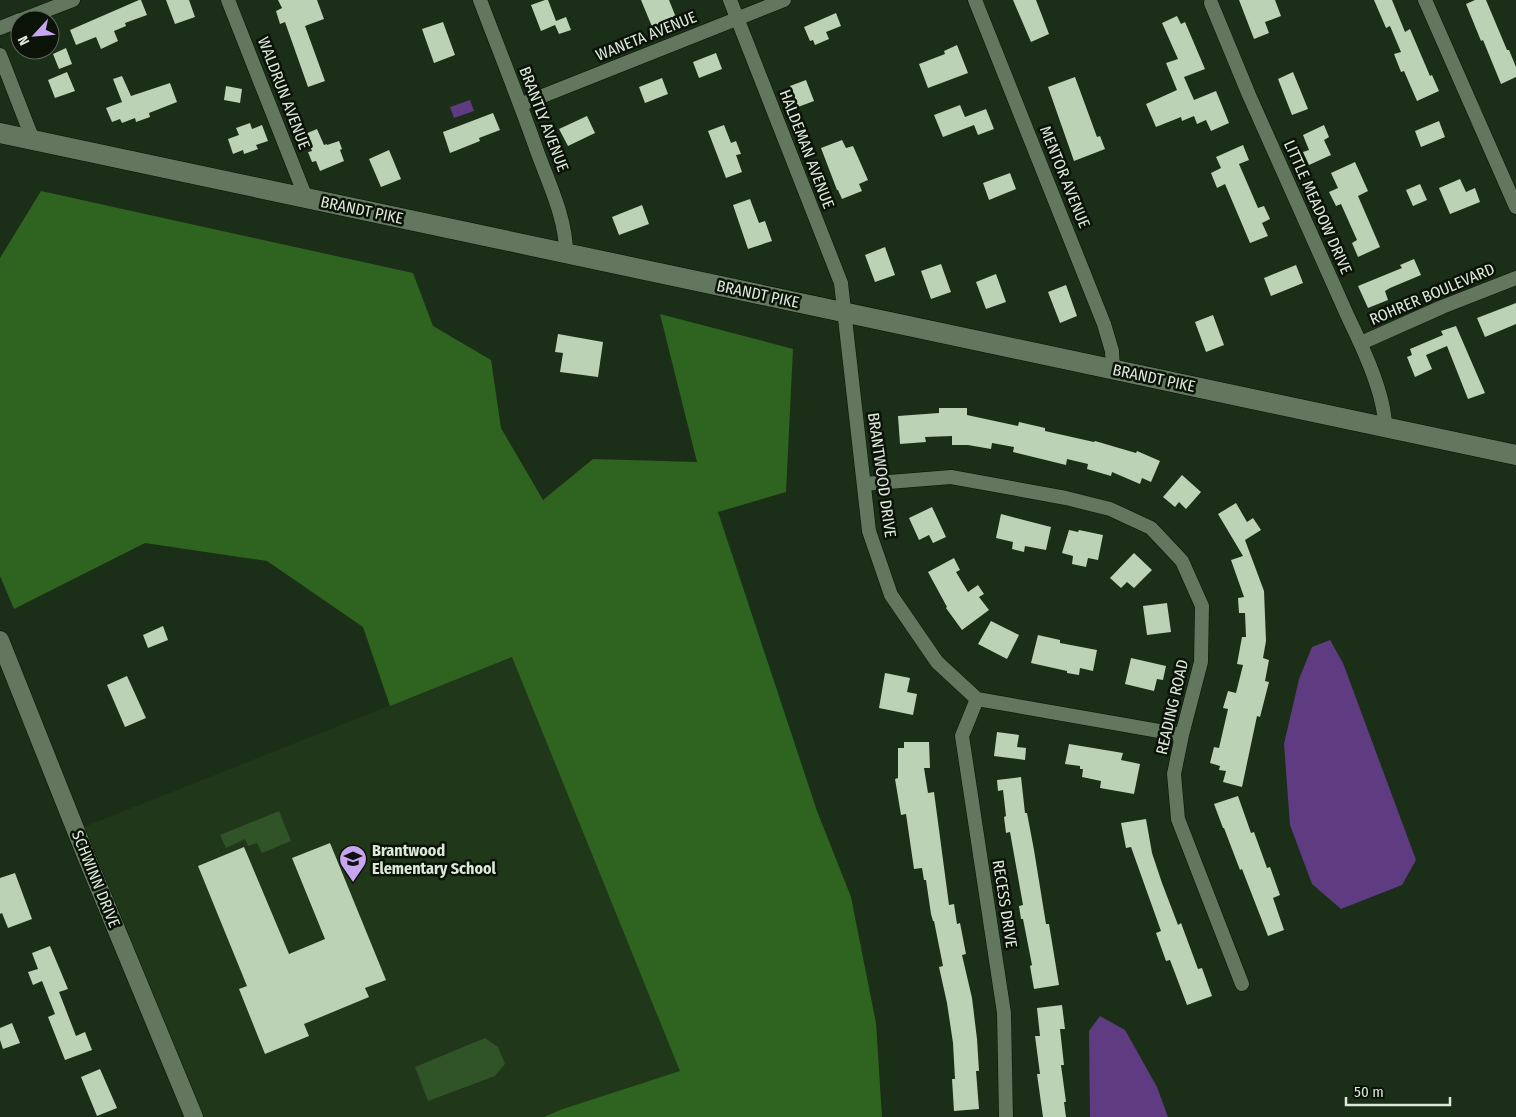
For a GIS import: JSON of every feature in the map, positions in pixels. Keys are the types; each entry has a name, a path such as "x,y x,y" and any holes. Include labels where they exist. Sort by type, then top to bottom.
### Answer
{"main road":[{"name":"BRANDT PIKE","path":"0,133 1516,455"}],"street":[{"path":"47,10 73,0"},
{"name":"WALDRUN AVENUE","path":"228,0 306,198"},
{"name":"BRANTLY AVENUE","path":"480,0 563,223 566,253"},
{"name":"HALDEMAN AVENUE","path":"730,0 841,283 844,313"},
{"name":"WANETA AVENUE","path":"520,105 784,0"},
{"name":"MENTOR AVENUE","path":"975,0 1104,324 1112,351 1113,370"},
{"path":"1425,0 1516,207"},
{"name":"LITTLE MEADOW DRIVE","path":"1211,3 1253,104 1361,343 1379,393 1385,427"},
{"path":"0,55 33,140"},
{"name":"ROHRER BOULEVARD","path":"1361,343 1402,324 1516,278"},
{"name":"BRANTWOOD DRIVE","path":"844,313 869,531 891,594 937,662 977,699"},
{"name":"READING ROAD","path":"864,484 951,477 1110,508 1151,528 1182,561 1202,606 1202,662 1182,735 1174,774 1178,819 1242,984"},
{"name":"SCHWINN DRIVE","path":"0,640 88,861 194,1117"},
{"path":"977,699 1182,735"},
{"name":"RECESS DRIVE","path":"977,699 962,736 1004,1013 1006,1117"}],"shaded area":[{"path":"470,100 474,111 454,118 450,107"},
{"path":"1330,640 1343,663 1416,860 1402,885 1341,909 1312,884 1290,825 1284,744 1299,679 1312,647"},
{"name":"Brantwood Elementary School","path":"512,657 707,1113 697,1117 194,1117 76,830"},
{"path":"279,811 291,841 262,853 257,843 248,846 245,839 226,848 220,835"},
{"path":"1100,1016 1125,1030 1157,1087 1168,1117 1090,1117 1089,1031"},
{"path":"485,1038 498,1047 505,1064 495,1076 428,1101 415,1067"}],"green space":[{"path":"41,191 413,273 433,326 491,360 501,428 543,500 593,459 697,462 660,314 793,349 786,492 718,512 817,811 851,897 876,1023 882,1117 544,1117 680,1071 512,657 390,706 363,627 267,561 145,543 14,609 0,576 0,258"}],"building":[{"path":"141,0 147,15 125,23 126,26 114,31 118,41 101,49 96,37 76,45 70,30"},
{"path":"166,0 189,0 195,17 175,24"},
{"path":"278,0 317,0 324,19 305,26 325,81 308,87 285,22 280,24 276,11 282,8"},
{"path":"548,0 556,21 566,17 571,30 559,34 555,25 541,31 531,5"},
{"path":"641,0 669,0 677,20 653,29"},
{"path":"1013,0 1036,0 1049,34 1031,42"},
{"path":"1239,0 1275,0 1281,16 1265,22 1269,33 1254,39"},
{"path":"1374,0 1392,0 1405,32 1410,29 1430,76 1432,75 1439,91 1417,101 1404,71 1401,72 1394,54 1401,52 1390,26 1386,28"},
{"path":"1475,0 1486,0 1516,67 1516,77 1501,84 1466,4"},
{"path":"836,13 841,26 826,32 829,39 815,45 813,40 810,41 804,27"},
{"path":"1177,16 1181,24 1185,22 1205,69 1184,77 1194,100 1216,91 1229,123 1211,131 1206,120 1197,124 1194,116 1182,121 1181,117 1156,127 1146,104 1177,90 1166,63 1178,59 1162,23"},
{"path":"443,22 455,55 434,63 422,29"},
{"path":"957,45 968,73 928,88 919,64 945,54 944,51"},
{"path":"66,48 72,64 59,69 55,60 60,60 60,51"},
{"path":"716,53 722,69 699,78 693,62"},
{"path":"67,72 75,91 55,98 48,80"},
{"path":"1293,72 1308,109 1292,115 1278,79"},
{"path":"122,76 131,96 170,83 177,102 149,113 150,117 136,122 135,118 122,123 120,119 112,122 106,108 122,102 113,79"},
{"path":"1075,77 1097,137 1100,136 1105,149 1074,161 1048,87"},
{"path":"662,78 668,94 645,103 639,87"},
{"path":"806,80 814,101 798,107 790,86"},
{"path":"226,86 242,89 240,103 224,100"},
{"path":"960,105 965,117 986,109 994,129 978,135 974,125 943,137 934,115"},
{"path":"493,113 500,130 479,138 480,141 450,153 443,132"},
{"path":"587,116 595,133 568,146 559,129"},
{"path":"1439,121 1445,137 1421,147 1415,131"},
{"path":"250,123 252,129 262,125 268,141 256,145 258,149 244,154 243,150 233,154 228,139 239,135 236,128"},
{"path":"724,125 731,143 736,141 741,154 736,155 742,172 726,178 708,131"},
{"path":"1324,125 1329,137 1324,140 1331,155 1309,165 1303,152 1309,150 1303,135"},
{"path":"317,129 324,145 339,141 344,161 320,171 316,161 312,162 308,152 312,151 305,134"},
{"path":"842,140 846,148 853,146 868,180 859,184 862,191 842,199 821,148"},
{"path":"1243,145 1249,160 1239,164 1258,208 1264,206 1270,219 1262,223 1268,236 1250,243 1225,184 1217,188 1211,173 1221,168 1216,157"},
{"path":"389,150 401,179 381,187 369,159"},
{"path":"1355,162 1368,191 1358,196 1380,247 1358,257 1352,243 1357,240 1341,204 1336,206 1329,192 1338,188 1331,173"},
{"path":"1010,173 1016,189 989,200 983,183"},
{"path":"1460,179 1466,192 1475,188 1480,202 1450,214 1439,188"},
{"path":"1420,184 1427,200 1413,206 1406,190"},
{"path":"750,199 759,223 765,221 772,241 748,249 733,205"},
{"path":"642,205 649,224 619,235 612,217"},
{"path":"885,247 895,275 875,282 865,255"},
{"path":"1414,259 1421,275 1385,291 1388,300 1368,308 1358,286 1402,268 1400,265"},
{"path":"941,264 951,292 931,299 921,271"},
{"path":"1296,265 1303,283 1271,296 1264,278"},
{"path":"996,274 1006,302 986,309 976,282"},
{"path":"1066,285 1077,316 1060,323 1048,292"},
{"path":"1516,303 1516,324 1485,337 1477,318"},
{"path":"1213,315 1224,345 1206,352 1195,322"},
{"path":"1456,326 1485,393 1468,399 1447,346 1426,355 1432,369 1415,377 1407,357 1412,355 1410,349 1443,335 1441,331"},
{"path":"558,334 603,342 598,377 560,372 563,353 555,352"},
{"path":"939,408 967,408 967,415 1018,426 1019,422 1045,428 1045,431 1095,441 1136,453 1137,451 1160,461 1151,482 1142,478 1140,484 1112,472 1111,476 1087,469 1088,464 1067,459 1066,465 1013,452 1014,447 992,443 991,449 968,445 952,445 952,436 925,437 926,442 900,444 898,416 939,413"},
{"path":"1182,475 1201,492 1186,509 1179,502 1175,507 1163,497"},
{"path":"1236,503 1247,522 1253,518 1261,530 1245,540 1264,591 1266,641 1263,658 1269,660 1265,681 1269,682 1260,717 1257,716 1242,787 1223,782 1226,771 1219,770 1220,766 1210,763 1214,747 1219,748 1228,709 1223,708 1228,691 1236,693 1243,665 1237,664 1242,637 1246,637 1245,613 1239,613 1238,598 1244,597 1231,560 1243,556 1218,514"},
{"path":"932,507 946,537 933,543 929,535 919,540 909,518"},
{"path":"1001,514 1051,527 1046,550 1025,546 1024,552 1012,549 1013,542 996,538"},
{"path":"1069,530 1103,535 1098,560 1088,558 1086,567 1072,564 1073,556 1062,553"},
{"path":"1134,553 1152,570 1134,588 1127,582 1121,588 1110,578"},
{"path":"954,558 960,570 956,572 968,592 978,585 984,594 979,597 989,610 962,630 946,608 928,572"},
{"path":"1167,603 1171,632 1147,635 1143,606"},
{"path":"991,621 1019,635 1007,659 978,644"},
{"path":"163,626 168,640 148,648 143,635"},
{"path":"1038,635 1060,640 1060,643 1097,650 1093,671 1080,668 1079,675 1031,663"},
{"path":"1131,658 1166,666 1163,680 1157,679 1154,691 1125,684"},
{"path":"885,673 910,678 907,692 917,694 913,715 879,708"},
{"path":"127,676 146,718 125,727 107,685"},
{"path":"997,732 1019,735 1017,747 1026,748 1025,760 994,756"},
{"path":"904,742 929,742 930,768 924,768 928,793 934,792 949,905 954,904 957,924 960,923 966,954 962,955 972,998 977,1039 979,1071 976,1071 979,1109 954,1111 952,1079 955,1079 953,1043 939,967 943,966 931,914 926,880 924,880 922,868 914,869 906,814 901,815 895,779 898,778 898,748 904,748"},
{"path":"1069,744 1123,753 1121,760 1140,764 1134,794 1100,788 1101,781 1082,777 1083,769 1080,769 1080,766 1065,764"},
{"path":"1021,777 1025,813 1027,813 1034,850 1046,924 1049,924 1059,985 1034,989 1030,966 1032,965 1019,906 1023,905 1010,832 1006,833 1003,790 998,791 997,780"},
{"path":"1238,796 1251,833 1254,832 1267,868 1270,867 1280,895 1273,898 1284,930 1268,936 1214,804"},
{"path":"1146,819 1152,853 1162,883 1178,925 1181,923 1198,969 1202,968 1212,996 1187,1005 1170,960 1166,961 1156,933 1161,931 1131,847 1126,848 1121,823"},
{"path":"330,843 386,980 365,988 369,997 304,1024 309,1036 265,1054 239,989 247,986 198,866 244,847 289,954 325,939 292,858"},
{"path":"15,873 32,919 8,928 2,913 0,914 0,878"},
{"path":"50,946 68,989 59,992 76,1036 85,1032 92,1050 65,1060 48,1017 55,1014 42,981 33,985 28,972 38,969 32,953"},
{"path":"1062,1005 1065,1029 1060,1029 1064,1065 1061,1065 1066,1117 1043,1117 1037,1074 1040,1074 1035,1036 1040,1036 1037,1008"},
{"path":"12,1023 20,1043 3,1049 0,1040 0,1028"},
{"path":"100,1069 117,1108 97,1116 81,1077"}],"place":[{"name":"Brantwood Elementary School","path":"353,883"}]}
